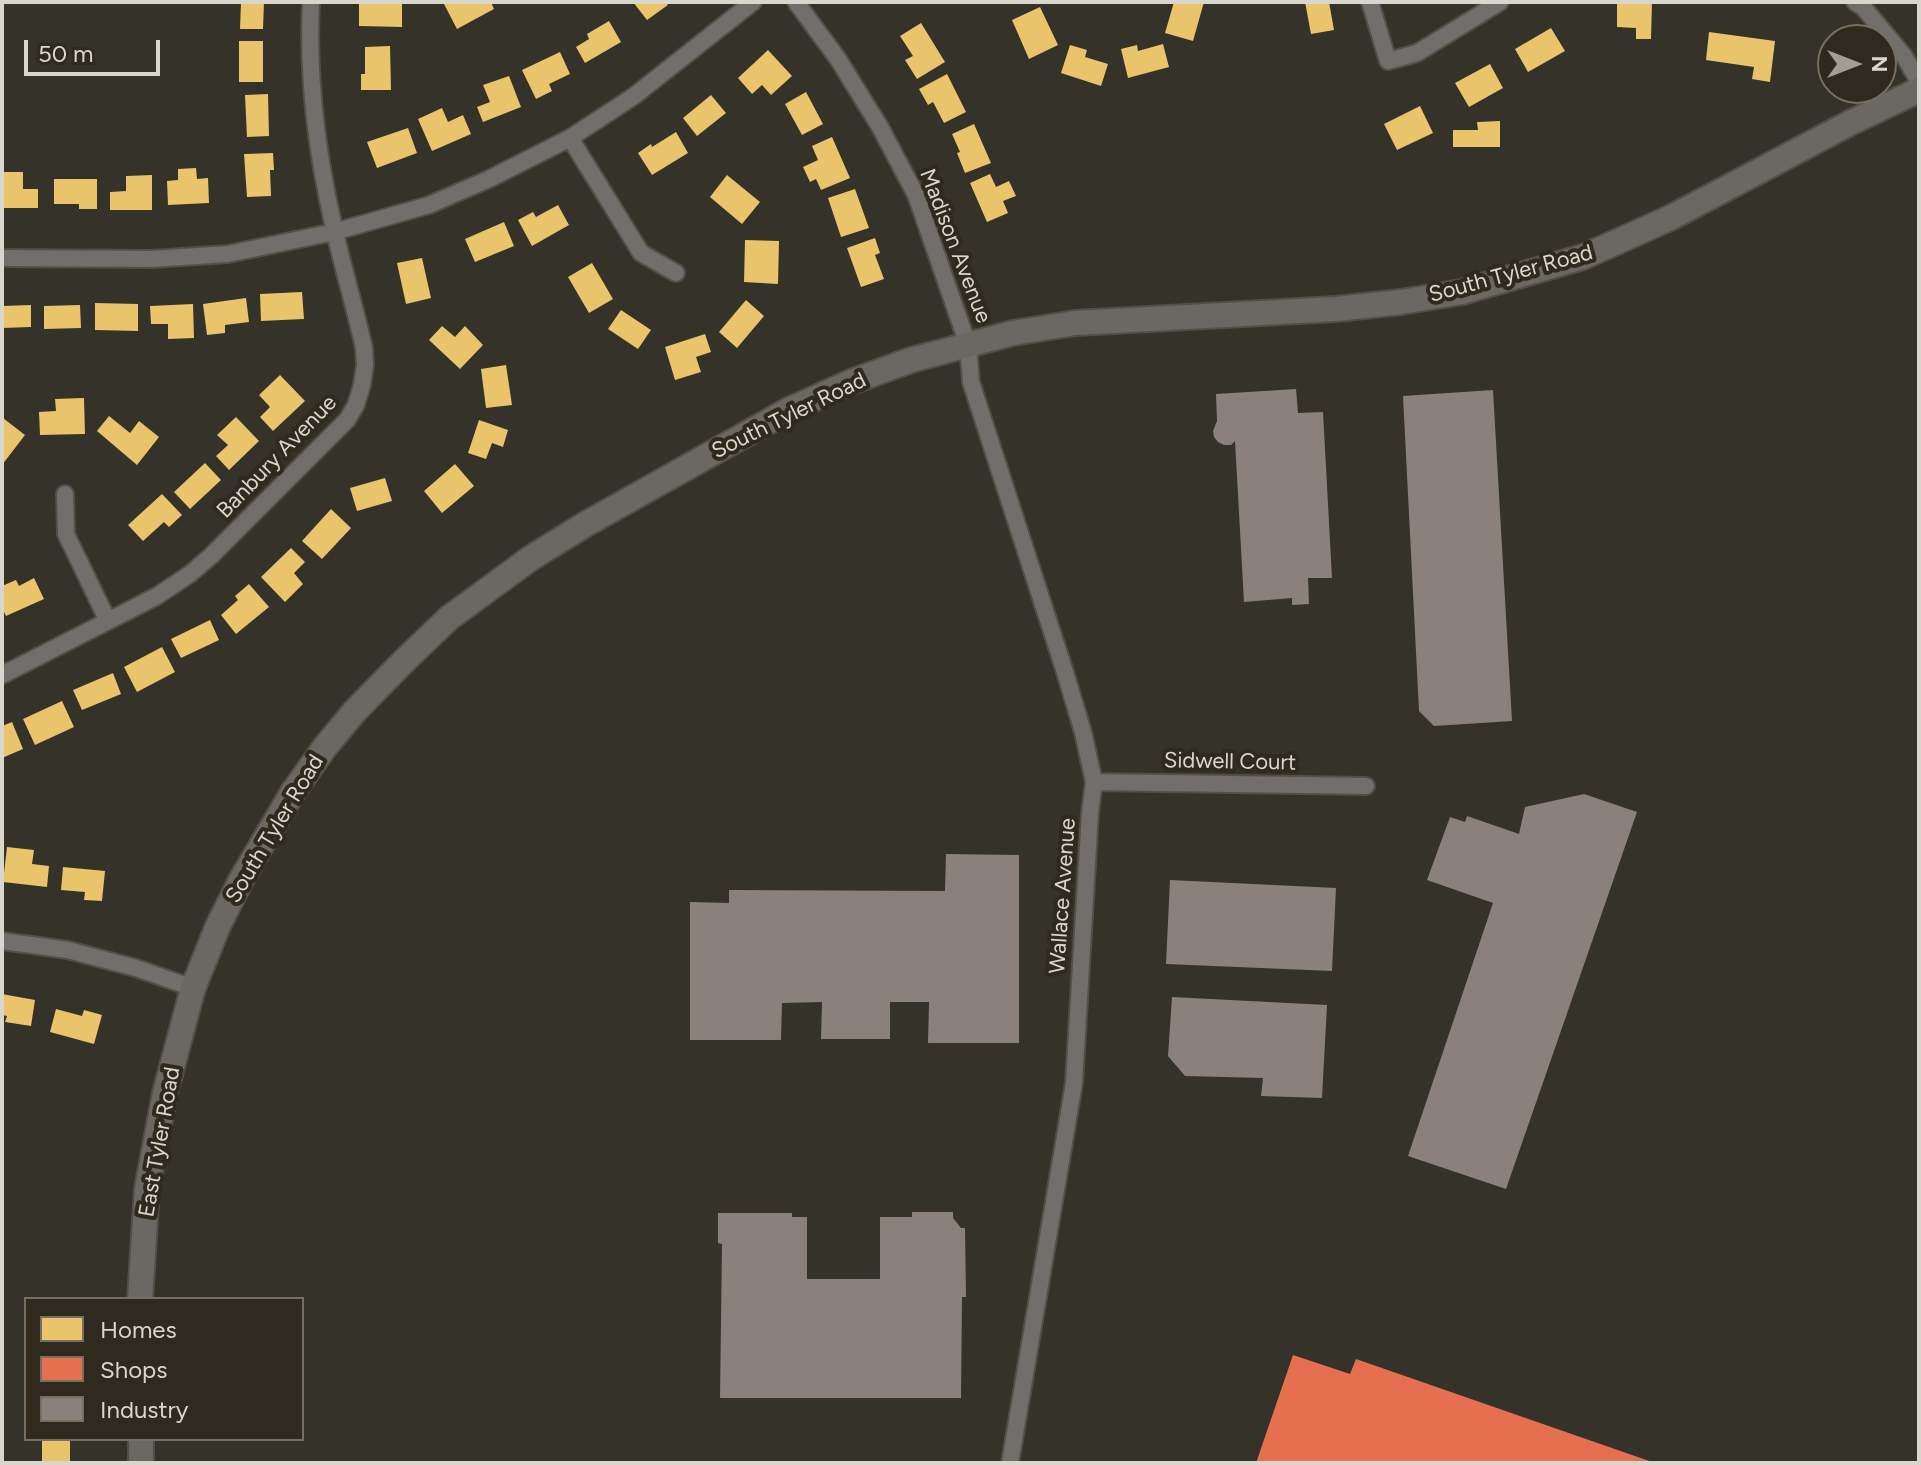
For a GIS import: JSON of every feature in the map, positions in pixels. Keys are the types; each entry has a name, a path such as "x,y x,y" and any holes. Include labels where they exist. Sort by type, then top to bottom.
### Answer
{"street":[{"name":"Banbury Avenue","path":"2,675 157,596 190,574 325,443 351,413 362,385 364,348 334,232 319,158 310,57 311,2"},
{"path":"2,258 152,259 228,254 334,232 429,205 570,138 634,96 753,2"},
{"name":"Madison Avenue","path":"796,2 838,59 880,127 916,195 968,345"},
{"path":"1370,2 1388,61 1417,53 1500,2"},
{"path":"1855,2 1863,7 1904,56 1919,82"},
{"name":"South Tyler Road","path":"193,988 241,880 293,792 355,711 404,661 474,598 542,551 789,410 896,365 1013,333 1075,323 1336,309 1401,302 1475,288 1583,257 1672,217 1919,90"},
{"path":"570,138 641,253 676,273"},
{"name":"Wallace Avenue","path":"968,345 971,382 1064,669 1094,782 1074,1083 1010,1463"},
{"path":"65,494 66,534 107,619"},
{"name":"Sidwell Court","path":"1094,782 1366,786"},
{"path":"2,941 68,950 136,968 193,988"},
{"name":"East Tyler Road","path":"140,1297 147,1189 165,1093 193,988"},
{"path":"141,1441 141,1463"}],"building: Homes":[{"path":"241,2 264,2 263,29 240,29"},
{"path":"359,2 402,2 402,27 359,26"},
{"path":"491,2 494,9 457,29 444,4"},
{"path":"633,2 665,2 668,5 647,20"},
{"path":"1174,2 1204,2 1193,41 1165,33"},
{"path":"1305,2 1329,2 1334,30 1311,34"},
{"path":"1617,2 1652,2 1651,39 1636,39 1636,28 1617,27"},
{"path":"1040,7 1058,45 1029,59 1012,20"},
{"path":"609,21 621,42 585,63 576,47 589,39 587,34"},
{"path":"921,23 945,62 917,79 905,60 913,56 900,36"},
{"path":"1551,28 1565,51 1528,72 1515,49"},
{"path":"1709,32 1775,41 1770,82 1752,79 1754,67 1706,60"},
{"path":"239,41 263,41 263,82 239,82"},
{"path":"1163,44 1169,67 1128,78 1121,49 1137,45 1138,51"},
{"path":"1070,45 1087,50 1085,57 1108,64 1101,86 1061,73"},
{"path":"390,46 391,90 361,90 361,74 365,74 365,47"},
{"path":"768,50 792,76 771,95 762,85 752,94 738,78"},
{"path":"560,52 570,74 549,84 552,91 536,99 522,70"},
{"path":"1490,64 1503,88 1469,107 1455,83"},
{"path":"947,74 966,112 944,123 933,102 928,105 919,89"},
{"path":"509,76 521,107 483,122 477,107 490,102 483,85"},
{"path":"806,92 823,124 802,135 785,104"},
{"path":"268,94 269,136 247,137 245,95"},
{"path":"711,95 726,113 697,136 683,118"},
{"path":"1420,106 1433,133 1397,150 1384,124"},
{"path":"442,108 448,122 463,115 471,134 432,151 418,119"},
{"path":"1500,121 1500,147 1453,147 1453,130 1478,130 1477,122"},
{"path":"974,124 991,163 965,173 952,134"},
{"path":"408,128 417,153 377,168 367,142"},
{"path":"676,132 688,153 652,175 638,153"},
{"path":"832,137 850,178 821,190 816,179 810,182 803,167 818,160 812,146"},
{"path":"273,153 271,196 247,197 244,154"},
{"path":"196,168 197,179 208,178 209,203 168,205 167,181 178,180 178,169"},
{"path":"2,172 23,172 23,189 38,189 38,208 2,208"},
{"path":"990,174 996,187 1009,181 1016,196 1003,201 1008,213 987,222 970,183"},
{"path":"152,175 152,210 110,210 110,192 126,191 126,176"},
{"path":"727,175 760,202 742,224 710,197"},
{"path":"54,179 97,179 97,209 79,209 79,204 54,204"},
{"path":"855,189 869,228 841,237 828,198"},
{"path":"558,205 569,225 532,246 518,220 533,212 536,217"},
{"path":"504,222 514,246 475,262 465,239"},
{"path":"875,238 880,253 875,255 884,279 861,287 847,248"},
{"path":"745,240 779,241 778,284 744,282"},
{"path":"422,258 431,298 406,304 397,263"},
{"path":"592,263 613,299 589,313 568,277"},
{"path":"302,292 304,319 261,321 260,294"},
{"path":"246,298 249,322 225,325 225,333 207,335 203,304"},
{"path":"746,300 764,316 737,348 719,332"},
{"path":"95,303 138,304 138,331 95,330"},
{"path":"193,304 194,338 168,339 168,324 151,324 150,306"},
{"path":"31,305 31,327 2,328 2,306"},
{"path":"80,305 81,328 44,329 44,306"},
{"path":"621,310 651,330 638,349 608,329"},
{"path":"442,326 455,337 465,326 483,345 460,369 429,340"},
{"path":"705,334 711,352 696,357 701,372 675,380 665,347"},
{"path":"506,365 512,405 486,408 481,369"},
{"path":"280,375 305,401 273,431 260,417 270,407 259,395"},
{"path":"84,398 85,434 40,435 39,412 56,411 55,399"},
{"path":"109,416 130,433 139,421 159,437 137,465 97,431"},
{"path":"236,417 259,441 229,470 216,456 228,445 217,435"},
{"path":"2,420 25,435 2,465"},
{"path":"479,420 508,430 503,447 492,443 486,459 468,453"},
{"path":"205,463 221,480 190,509 174,492"},
{"path":"455,464 474,486 442,513 424,491"},
{"path":"385,478 392,501 357,511 350,488"},
{"path":"162,494 182,515 169,527 164,522 143,541 128,525"},
{"path":"331,509 351,528 322,559 302,541"},
{"path":"291,548 305,562 294,573 303,584 285,602 261,577"},
{"path":"34,578 44,599 6,616 2,608 2,586 16,580 19,586"},
{"path":"249,584 269,607 236,634 221,615 238,600 235,596"},
{"path":"210,620 219,640 181,658 171,639"},
{"path":"162,647 175,672 137,692 124,667"},
{"path":"113,673 121,694 82,710 73,690"},
{"path":"62,701 74,727 35,745 23,719"},
{"path":"12,722 23,749 2,758 2,726"},
{"path":"7,847 34,850 32,864 49,866 47,887 3,882"},
{"path":"63,867 105,871 102,901 84,900 85,892 61,890"},
{"path":"2,994 35,1000 31,1026 5,1022 7,1016 2,1015"},
{"path":"56,1009 82,1016 84,1010 102,1015 94,1044 50,1032"},
{"path":"42,1441 70,1441 70,1463 42,1463"}],"building: Shops":[{"path":"1293,1355 1350,1374 1356,1359 1655,1463 1256,1463"}],"building: Industry":[{"path":"1296,389 1298,413 1323,412 1332,578 1308,578 1309,604 1292,605 1292,598 1244,602 1235,441 1224,445 1214,437 1216,394"},
{"path":"1493,390 1512,721 1434,726 1419,711 1403,396"},
{"path":"1584,794 1637,812 1506,1189 1408,1156 1493,903 1427,880 1450,817 1465,822 1467,816 1519,834 1525,807"},
{"path":"946,854 1019,855 1019,1043 928,1043 929,1002 890,1002 890,1039 821,1039 822,1002 782,1003 781,1040 690,1040 690,902 729,903 729,890 945,891"},
{"path":"1170,880 1336,888 1332,971 1166,964"},
{"path":"1172,997 1327,1005 1322,1098 1261,1096 1263,1078 1185,1076 1168,1056"},
{"path":"912,1212 953,1212 953,1218 961,1228 965,1228 966,1297 962,1297 961,1398 720,1398 722,1244 718,1243 718,1213 792,1213 792,1217 807,1217 807,1279 880,1279 880,1217 912,1217"}]}
